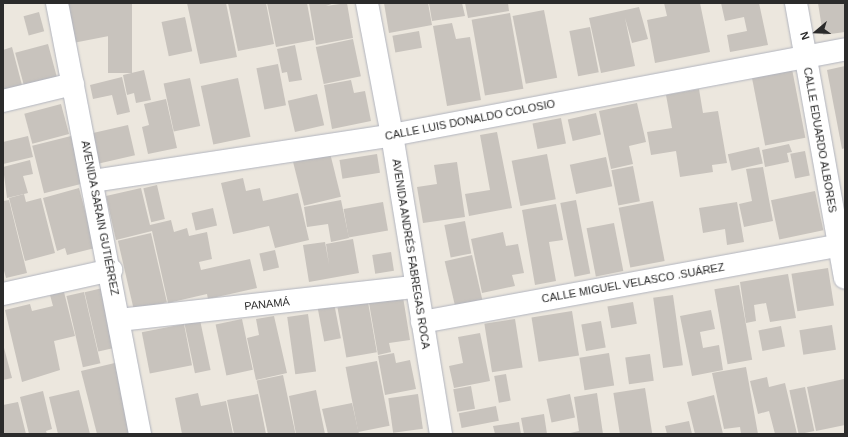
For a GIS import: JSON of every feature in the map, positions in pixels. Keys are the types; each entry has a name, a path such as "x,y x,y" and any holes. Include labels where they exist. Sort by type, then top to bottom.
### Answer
{"street":[{"name":"AVENIDA SARAIN GUTIÉRREZ","path":"57,3 111,270 140,434"},
{"name":"AVENIDA ANDRÉS FABREGAS ROCA","path":"367,3 392,135 441,434"},
{"name":"CALLE EDUARDO ALBORES","path":"796,3 842,244 845,278"},
{"name":"CALLE LUIS DONALDO COLOSIO","path":"93,181 392,135 845,49"},
{"path":"3,101 73,84"},
{"name":"CALLE MIGUEL VELASCO .SUÁREZ","path":"422,322 842,244"},
{"path":"3,294 111,270"},
{"name":"PANAMÁ","path":"119,320 416,287"}],"building":[{"path":"108,3 114,35 73,43 65,4"},
{"path":"108,3 132,3 132,73 108,73"},
{"path":"187,3 226,3 237,57 200,64"},
{"path":"228,3 266,3 274,44 238,51"},
{"path":"267,3 307,3 314,40 276,47"},
{"path":"309,3 334,3 326,6 347,3 353,38 316,45"},
{"path":"384,3 428,3 432,25 389,33"},
{"path":"429,3 462,3 465,16 432,21"},
{"path":"465,3 508,3 509,11 468,18"},
{"path":"664,3 700,3 710,52 655,63 647,20 667,16"},
{"path":"721,3 759,3 768,45 730,52 727,35 747,31 744,17 725,21"},
{"path":"818,3 845,3 845,32 823,35"},
{"path":"639,7 648,39 632,43 625,18 635,66 601,73 589,18"},
{"path":"544,10 557,78 526,84 513,16"},
{"path":"39,12 44,31 29,35 24,16"},
{"path":"510,13 523,89 485,96 472,20"},
{"path":"185,17 192,51 169,56 162,22"},
{"path":"452,23 456,39 470,37 481,100 447,106 433,26"},
{"path":"590,27 599,72 578,76 569,31"},
{"path":"419,31 422,48 395,52 392,36"},
{"path":"353,39 361,76 324,84 316,47"},
{"path":"48,44 57,78 24,87 15,53"},
{"path":"295,45 302,80 289,82 287,72 282,73 277,49"},
{"path":"12,47 23,89 3,94 3,50"},
{"path":"278,64 286,105 264,109 256,68"},
{"path":"845,66 845,148 842,149 827,70"},
{"path":"792,69 805,138 765,146 752,77"},
{"path":"144,70 151,100 136,103 134,93 127,95 123,75"},
{"path":"122,77 130,112 117,115 112,95 93,99 90,85"},
{"path":"190,78 200,126 174,132 164,84"},
{"path":"238,78 250,137 213,145 201,86"},
{"path":"351,80 354,93 365,91 371,121 332,129 324,85"},
{"path":"699,89 703,113 718,111 727,163 712,165 713,172 680,177 676,151 651,155 647,132 672,128 666,95"},
{"path":"317,94 324,125 295,132 288,101"},
{"path":"166,99 177,148 148,154 142,127 149,125 144,104"},
{"path":"637,103 646,142 629,146 633,164 611,169 599,111"},
{"path":"61,104 69,134 32,144 24,114"},
{"path":"596,113 601,134 573,141 568,120"},
{"path":"561,118 566,144 537,149 533,124"},
{"path":"128,125 135,155 99,164 92,133"},
{"path":"497,132 512,208 469,216 465,194 490,190 480,135"},
{"path":"28,136 33,157 3,164 3,142"},
{"path":"71,136 83,184 44,193 32,146"},
{"path":"789,144 792,152 787,153 789,162 765,167 762,150"},
{"path":"759,147 763,164 732,171 728,154"},
{"path":"805,151 810,176 795,178 790,154"},
{"path":"330,153 341,197 304,206 293,162"},
{"path":"377,154 380,173 342,179 339,160"},
{"path":"547,154 556,199 520,206 512,161"},
{"path":"606,157 612,186 576,194 570,165"},
{"path":"30,160 33,174 23,176 28,193 7,198 3,167"},
{"path":"457,162 465,217 423,223 417,187 437,184 434,165"},
{"path":"633,166 640,201 618,206 611,170"},
{"path":"763,167 773,221 744,227 739,204 752,201 746,169"},
{"path":"243,178 246,191 260,188 263,201 298,193 309,240 275,248 269,226 233,234 221,183"},
{"path":"157,185 165,219 151,222 143,188"},
{"path":"79,188 95,248 67,255 65,248 57,251 43,198"},
{"path":"141,188 150,225 171,220 174,232 187,228 189,236 207,232 212,259 199,262 201,270 250,259 257,288 208,299 207,294 168,303 152,231 116,240 106,196"},
{"path":"815,191 823,230 779,239 771,200"},
{"path":"24,194 26,202 41,198 55,253 25,261 9,198"},
{"path":"9,200 27,273 6,278 3,267 3,201"},
{"path":"341,200 349,238 331,242 328,224 307,227 304,207"},
{"path":"576,200 590,274 575,277 560,203"},
{"path":"653,201 665,261 630,268 619,208"},
{"path":"383,202 388,231 349,238 344,209"},
{"path":"737,202 744,242 727,245 725,229 703,233 699,208"},
{"path":"556,204 563,240 549,242 556,281 535,285 522,210"},
{"path":"213,208 217,226 196,230 192,213"},
{"path":"465,221 471,253 451,257 444,225"},
{"path":"614,223 623,271 596,276 587,228"},
{"path":"503,232 506,246 518,244 524,273 512,275 515,286 482,293 471,239"},
{"path":"151,233 167,302 134,310 118,241"},
{"path":"353,239 359,273 309,282 303,245 325,242 329,264 326,244"},
{"path":"275,250 279,268 263,271 259,254"},
{"path":"391,252 394,271 375,274 372,255"},
{"path":"472,255 483,303 456,309 445,261"},
{"path":"828,268 834,306 797,311 791,274"},
{"path":"788,274 796,318 770,322 766,303 754,305 756,321 746,323 740,282"},
{"path":"739,285 752,360 728,364 714,289"},
{"path":"107,287 121,346 98,352 85,292"},
{"path":"64,292 75,336 54,341 60,370 22,382 5,310 30,304 32,311 53,306 50,295"},
{"path":"84,292 100,363 83,367 66,296"},
{"path":"673,295 683,365 663,368 653,298"},
{"path":"403,297 410,340 389,343 391,352 378,355 369,303"},
{"path":"368,302 377,352 346,358 337,307"},
{"path":"633,302 637,324 611,328 607,307"},
{"path":"334,303 341,338 324,342 317,306"},
{"path":"711,310 715,329 700,332 703,348 719,345 723,370 692,376 680,316"},
{"path":"572,311 579,355 539,362 532,317"},
{"path":"308,314 316,371 295,374 287,317"},
{"path":"274,316 287,373 256,380 247,338 259,335 256,319"},
{"path":"242,319 253,370 226,375 216,325"},
{"path":"515,319 523,367 492,372 484,324"},
{"path":"200,320 211,370 195,373 184,323"},
{"path":"601,321 606,348 586,351 581,324"},
{"path":"184,324 192,365 150,373 142,332"},
{"path":"832,325 836,350 803,355 799,330"},
{"path":"781,326 785,347 762,351 758,330"},
{"path":"480,333 490,381 454,388 449,366 463,363 458,337"},
{"path":"3,344 12,378 3,380"},
{"path":"394,353 396,363 410,360 416,389 385,395 378,356"},
{"path":"609,353 614,386 585,390 579,358"},
{"path":"650,354 654,381 629,384 625,357"},
{"path":"377,361 390,426 358,432 346,367"},
{"path":"119,362 136,434 97,434 81,371"},
{"path":"746,367 758,434 741,434 740,427 724,429 712,373"},
{"path":"506,374 511,401 499,403 494,376"},
{"path":"283,375 295,434 268,434 257,381"},
{"path":"767,377 769,387 785,383 797,434 775,434 769,411 758,414 750,381"},
{"path":"844,379 845,425 816,431 807,387"},
{"path":"471,386 475,409 457,412 453,389"},
{"path":"805,387 814,431 799,434 789,390"},
{"path":"645,388 652,434 620,434 613,393"},
{"path":"79,390 90,434 58,434 49,397"},
{"path":"316,390 325,434 296,434 289,396"},
{"path":"43,391 52,429 46,431 47,434 29,434 20,397"},
{"path":"198,393 201,406 226,401 233,434 182,434 175,398"},
{"path":"597,393 603,434 566,434 579,431 574,397"},
{"path":"258,394 266,434 234,434 227,400"},
{"path":"418,394 423,429 393,433 388,398"},
{"path":"570,394 575,417 552,422 547,399"},
{"path":"714,395 723,434 695,434 687,402"},
{"path":"18,402 26,434 3,434 3,405"},
{"path":"352,403 359,434 328,434 322,409"},
{"path":"496,406 499,421 462,428 459,413"},
{"path":"544,414 547,434 524,434 521,418"},
{"path":"689,421 692,434 667,434 665,426"},
{"path":"519,422 521,434 495,434 493,426"}]}
